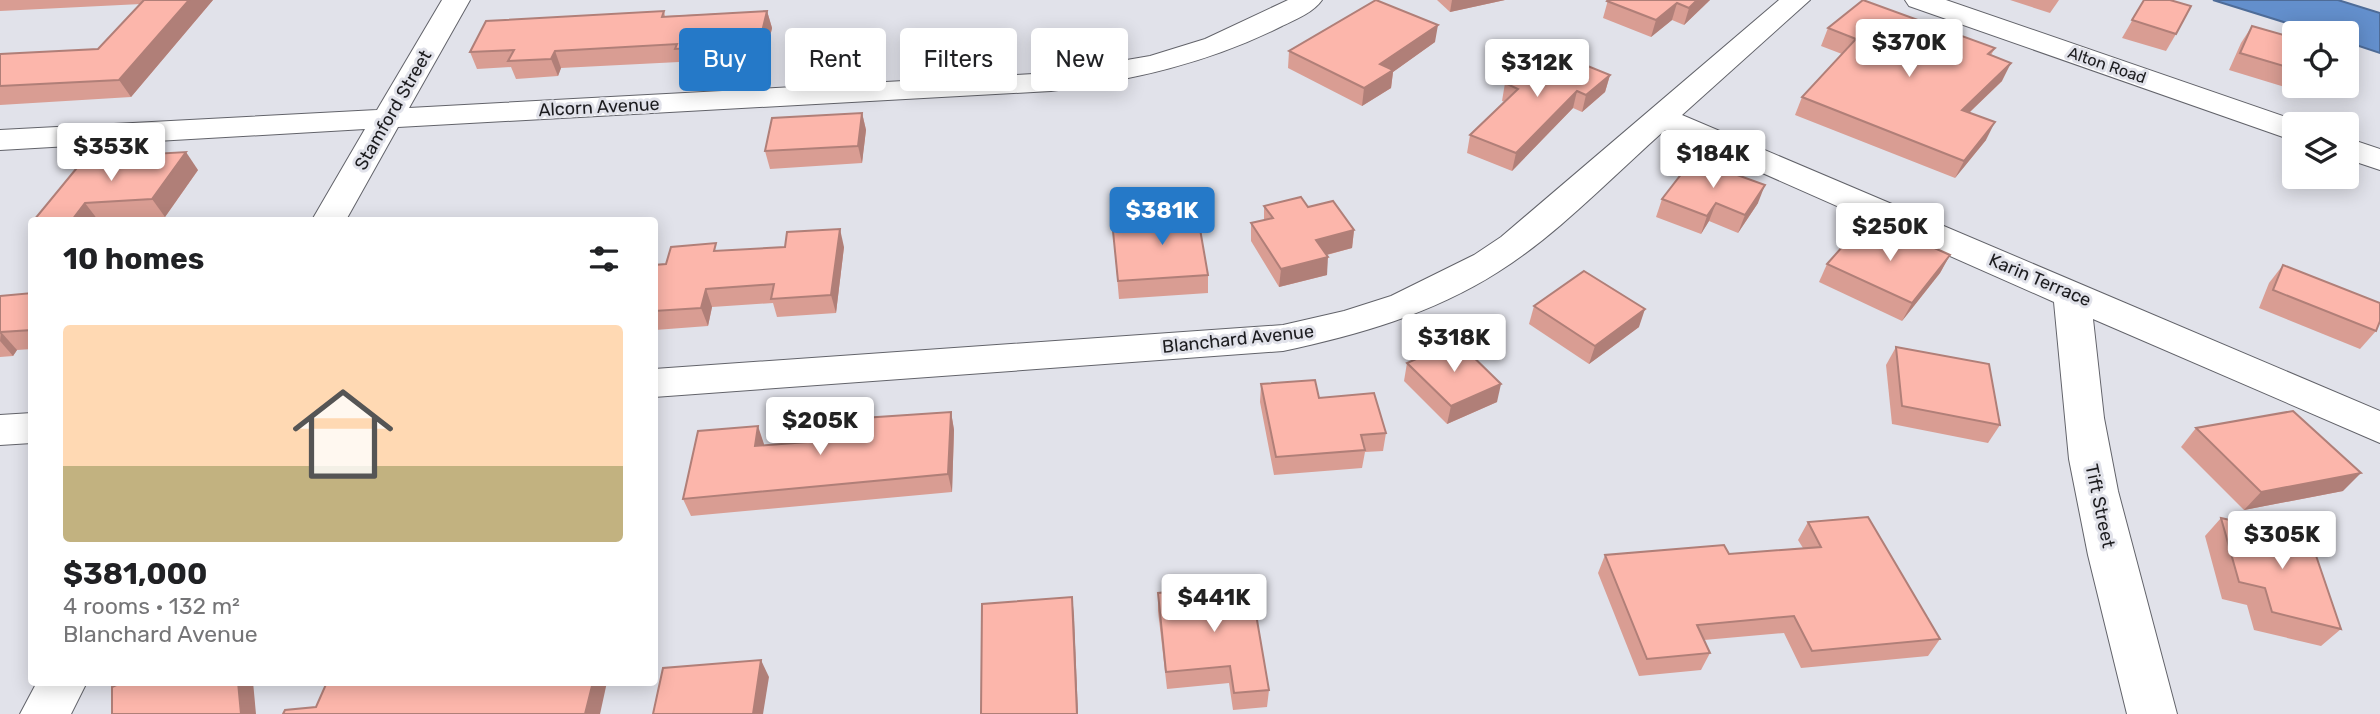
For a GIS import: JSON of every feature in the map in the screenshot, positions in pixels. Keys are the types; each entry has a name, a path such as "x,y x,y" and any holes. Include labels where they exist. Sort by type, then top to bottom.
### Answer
{"street":[{"name":"Stamford Street","path":"331,217 456,0"},
{"name":"Alcorn Avenue","path":"0,140 1038,83 1112,74 1162,64 1220,46 1268,24 1308,0"},
{"name":"Blanchard Avenue","path":"658,383 1283,338 1331,329 1412,304 1484,267 1796,0"},
{"name":"Alton Road","path":"1919,0 2282,126"},
{"name":"Karin Terrace","path":"1661,117 2380,428"},
{"path":"2359,152 2380,160"},
{"name":"Tift Street","path":"2072,293 2080,387 2091,459 2117,585 2152,714"},
{"path":"0,430 28,428"},
{"path":"45,714 61,686"}],"water":[{"path":"2213,0 2338,0 2380,13 2380,53 2359,46 2359,21 2282,21"}],"building":[{"path":"144,0 189,0 119,80 0,86 0,54 98,49"},
{"path":"1376,0 1438,25 1380,64 1393,70 1364,88 1289,51"},
{"path":"1608,0 1697,0 1689,8 1677,3 1656,20"},
{"path":"1863,0 1995,48 1988,54 2011,63 1962,110 1995,122 1964,161 1802,97 1856,39 1828,28"},
{"path":"2144,0 2170,0 2191,6 2176,34 2132,20"},
{"path":"664,11 662,17 767,11 763,28 679,28 679,49 675,49 677,44 555,51 551,59 508,61 514,50 470,52 486,21"},
{"path":"2252,26 2282,35 2282,65 2240,53"},
{"path":"1548,50 1610,75 1586,95 1577,91 1516,153 1470,135 1518,89 1505,83"},
{"path":"862,113 858,146 765,151 772,118"},
{"path":"186,152 152,199 85,203 74,217 36,217 85,158"},
{"path":"1693,159 1765,185 1745,215 1716,203 1707,216 1662,199"},
{"path":"1301,197 1308,207 1333,201 1354,230 1316,240 1328,257 1281,269 1251,223 1273,218 1264,206"},
{"path":"1196,206 1208,275 1118,281 1113,231 1155,228 1153,209"},
{"path":"1859,228 1890,242 1899,232 1950,255 1912,303 1827,264"},
{"path":"840,229 831,295 771,299 774,284 706,289 701,308 658,311 658,265 666,264 671,247 716,243 714,251 785,247 787,232"},
{"path":"2283,265 2380,303 2380,321 2376,331 2273,290"},
{"path":"1584,271 1645,309 1595,346 1534,306"},
{"path":"28,293 28,330 0,333 0,296"},
{"path":"1457,341 1501,384 1451,406 1407,363"},
{"path":"1896,347 1989,364 2000,425 1902,406"},
{"path":"1315,380 1319,398 1374,393 1386,433 1361,435 1365,450 1276,457 1261,384"},
{"path":"2293,411 2361,473 2261,492 2196,428"},
{"path":"951,412 948,474 683,499 698,431 758,426 755,446 846,439 848,419"},
{"path":"1868,517 1940,639 1812,651 1794,616 1697,625 1710,653 1647,659 1605,555 1724,545 1729,554 1821,547 1808,522"},
{"path":"2221,518 2310,538 2341,629 2272,612 2265,588 2239,582"},
{"path":"1251,585 1269,690 1234,693 1230,666 1166,672 1158,593"},
{"path":"1072,597 1077,714 981,714 982,604"},
{"path":"761,660 753,714 653,714 663,668"},
{"path":"238,686 241,714 112,714 112,687"},
{"path":"325,686 592,686 585,714 283,714 285,710 316,707"}]}
